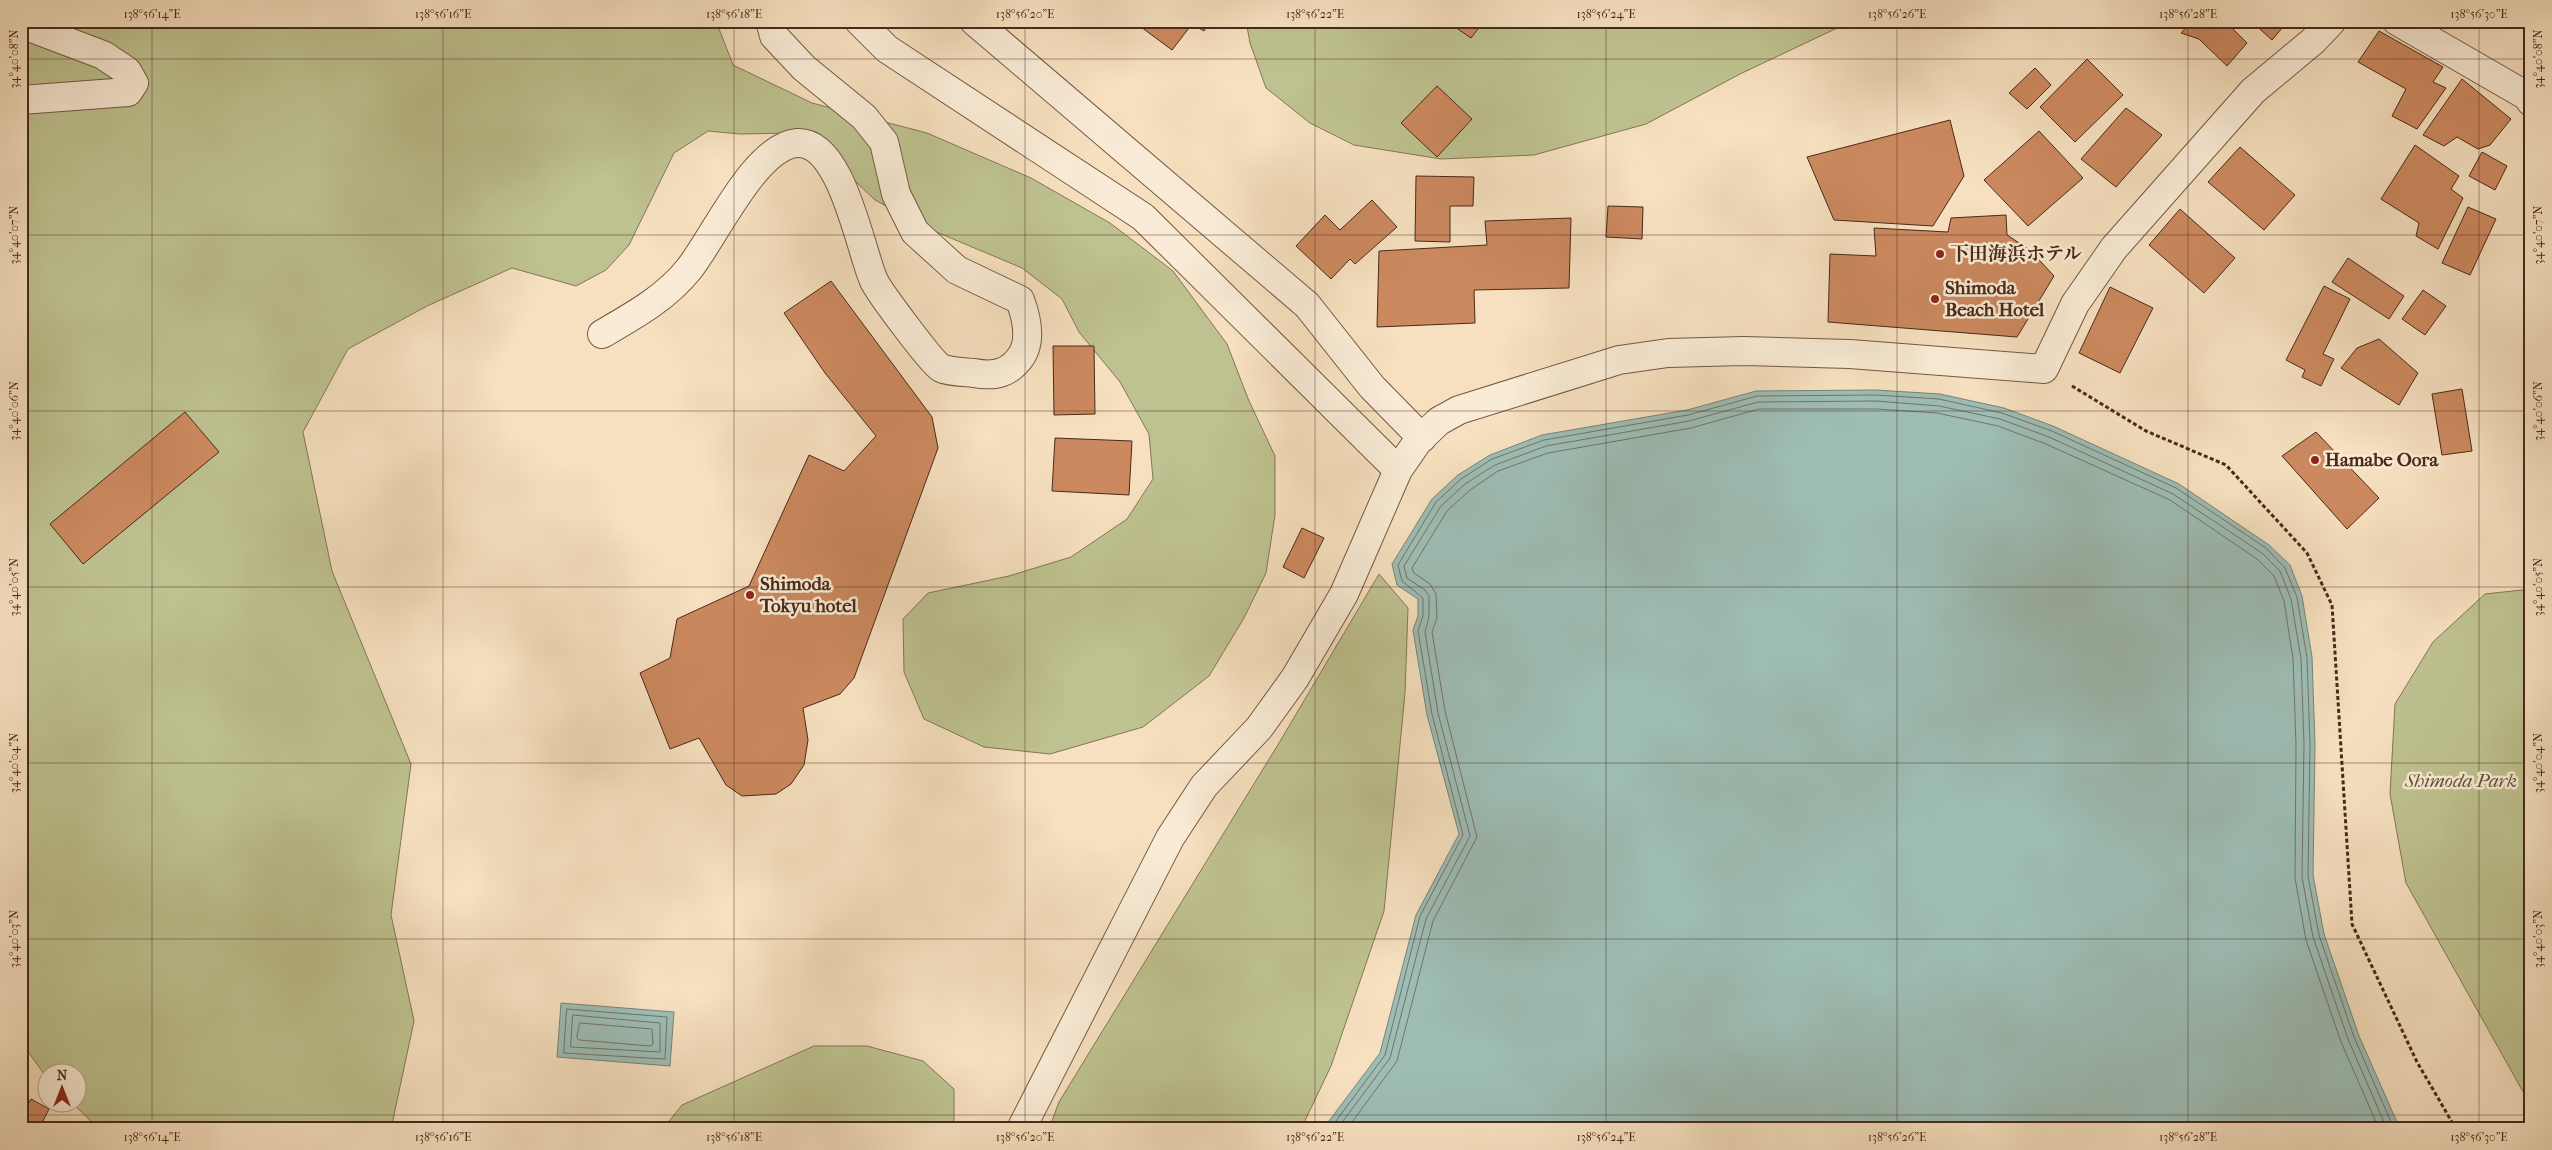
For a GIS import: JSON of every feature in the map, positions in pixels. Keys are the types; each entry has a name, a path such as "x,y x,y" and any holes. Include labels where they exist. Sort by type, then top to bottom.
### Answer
{"street":[{"path":"602,334 650,306 689,270 762,160 783,147 798,143 816,150 829,160 853,216 874,282 914,337 941,368 982,375 1000,375 1014,367 1024,352 1028,329 1026,316 1020,300 957,270 915,232 896,194 884,142 864,118 804,68 774,36 770,21"},
{"path":"859,21 887,49 1143,217 1398,470"},
{"path":"974,21 1307,305 1372,387 1422,438"},
{"path":"1021,1129 1170,838 1204,786 1259,728 1295,678 1344,594 1398,470 1422,438 1439,421 1459,410 1619,360 1668,353 1744,351 1850,354 2044,369 2075,304 2114,248 2253,91 2313,41 2332,21"},
{"path":"2397,21 2527,96 2531,102"},
{"path":"21,24 103,55 127,71 134,83 128,92 21,100"}],"path":[{"path":"2044,369 2146,431 2226,465 2307,553 2332,605 2352,924 2417,1062 2456,1129"}],"green space":[{"path":"21,21 716,21 733,65 812,103 927,133 1031,178 1110,223 1173,271 1227,344 1249,401 1275,456 1275,515 1266,573 1244,618 1209,676 1143,727 1050,754 984,747 924,719 904,672 903,619 928,593 1009,576 1071,557 1127,519 1153,479 1149,434 1120,382 1079,332 1062,299 1022,268 927,228 875,200 820,148 789,133 740,134 708,131 674,153 629,245 606,270 576,286 512,268 427,306 348,349 303,432 332,571 411,764 391,915 414,1021 391,1129 99,1129 81,1112 88,1112 88,1062 38,1062 38,1066 21,1042"},
{"path":"1246,21 1852,21 1740,74 1646,124 1534,155 1441,159 1354,145 1310,123 1266,88 1250,43"},
{"path":"1379,574 1408,608 1405,693 1384,911 1331,1066 1301,1129 1049,1129 1059,1102 1279,743"},
{"name":"Shimoda Park","path":"2531,589 2531,1106 2406,883 2390,794 2395,704 2433,642 2485,594"},
{"path":"814,1046 867,1046 923,1061 954,1089 954,1129 663,1129 682,1105"}],"water":[{"path":"1876,390 1940,394 2004,408 2053,426 2179,484 2269,545 2290,565 2302,596 2312,657 2315,744 2313,875 2324,934 2359,1036 2400,1129 1323,1129 1380,1053 1416,915 1459,834 1427,715 1413,630 1418,616 1418,599 1397,585 1392,564 1432,499 1458,475 1490,455 1542,435 1687,410 1756,391"},
{"path":"561,1003 674,1012 670,1066 557,1057"}],"building":[{"path":"1146,21 1210,21 1204,31 1192,24 1172,50 1141,27"},
{"path":"1460,21 1484,21 1471,38 1455,27"},
{"path":"2192,21 2225,21 2247,43 2227,66 2199,39 2181,33"},
{"path":"2251,21 2288,21 2272,40"},
{"path":"2379,31 2443,67 2433,82 2446,88 2417,129 2392,116 2406,89 2358,62"},
{"path":"2087,59 2123,95 2075,142 2040,107"},
{"path":"2035,68 2051,85 2027,109 2009,93"},
{"path":"2462,79 2511,119 2490,145 2478,149 2457,137 2444,146 2423,135"},
{"path":"1437,86 1472,119 1437,157 1401,123"},
{"path":"2126,108 2162,135 2116,187 2081,159"},
{"path":"1950,120 1964,176 1933,226 1834,220 1807,157"},
{"path":"2039,131 2083,178 2028,226 1984,180"},
{"path":"2415,145 2459,176 2451,189 2463,198 2438,249 2416,236 2419,223 2381,199"},
{"path":"2240,147 2295,195 2264,230 2208,182"},
{"path":"2482,152 2507,166 2495,190 2469,176"},
{"path":"1416,176 1474,177 1473,206 1450,206 1450,242 1415,241"},
{"path":"1372,200 1397,227 1355,264 1350,259 1331,279 1296,246 1325,215 1340,230"},
{"path":"1608,206 1643,207 1642,239 1606,237"},
{"path":"2468,207 2496,219 2470,275 2442,263"},
{"path":"2180,209 2235,258 2204,293 2149,245"},
{"name":"Shimoda Beach Hotel","path":"2006,215 2007,235 2030,250 2054,276 2017,337 1828,322 1830,254 1876,256 1874,228 1948,232 1951,218"},
{"path":"1571,218 1569,288 1474,290 1475,323 1377,327 1379,251 1487,245 1485,221"},
{"path":"2348,258 2404,296 2389,319 2332,282"},
{"path":"831,281 932,417 938,448 854,678 840,694 803,708 808,740 804,765 791,784 776,794 742,796 726,785 699,738 670,749 640,673 670,658 677,619 749,586 809,455 844,471 876,436 825,373 784,313"},
{"path":"2324,286 2350,299 2323,354 2334,359 2321,386 2302,377 2305,370 2286,360"},
{"path":"2110,287 2153,308 2120,373 2079,353"},
{"path":"2423,290 2446,306 2425,335 2402,319"},
{"path":"2379,339 2418,373 2399,405 2341,368 2357,348"},
{"path":"1053,346 1094,346 1095,414 1054,415"},
{"path":"2462,389 2472,451 2442,455 2432,394"},
{"path":"185,412 219,452 83,564 50,524"},
{"path":"2316,432 2379,498 2347,529 2282,456"},
{"path":"1055,438 1132,441 1129,495 1052,491"},
{"path":"1302,528 1324,538 1304,578 1283,567"},
{"path":"31,1099 38,1103 38,1112 48,1112 39,1129 21,1129 21,1117"}],"place":[{"name":"下田海浜ホテル","path":"1940,254"},
{"name":"Shimoda Beach Hotel","path":"1935,299"},
{"name":"Hamabe Oora","path":"2315,460"},
{"name":"Shimoda Tokyu hotel","path":"750,595"}]}
